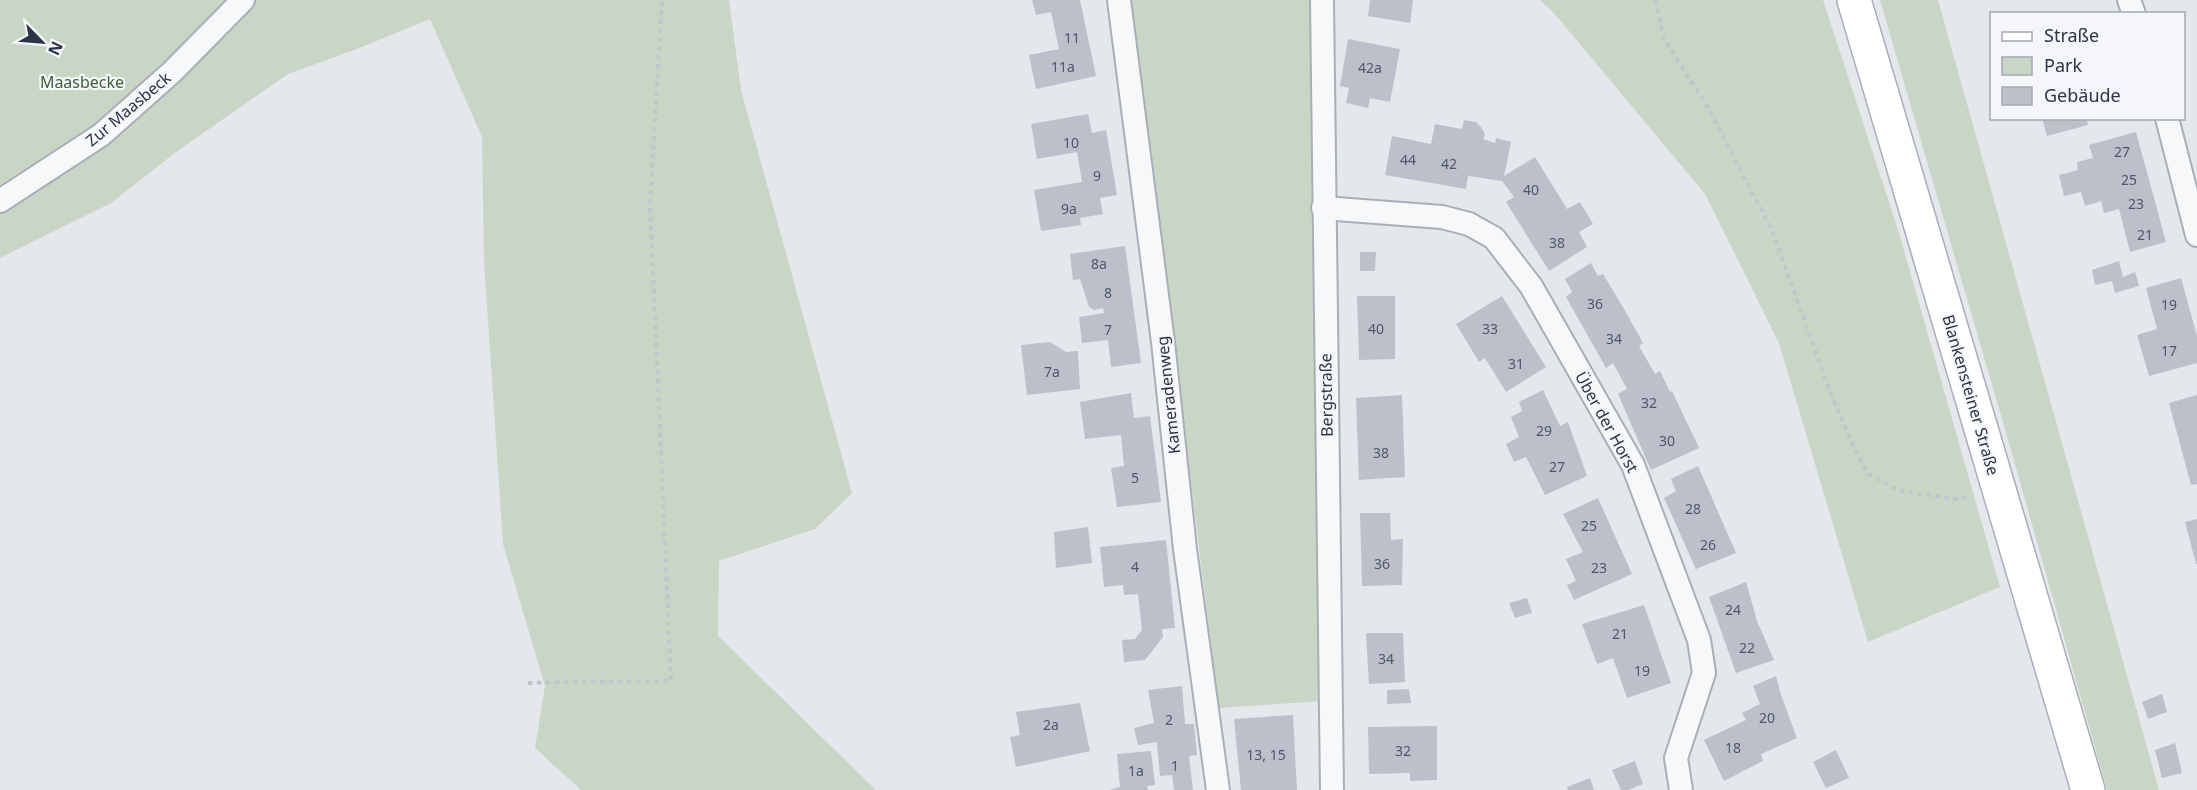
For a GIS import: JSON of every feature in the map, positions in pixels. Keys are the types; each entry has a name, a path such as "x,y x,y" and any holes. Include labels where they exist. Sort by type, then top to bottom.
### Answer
{"main road":[{"name":"Blankensteiner Straße","path":"1854,0 2088,790"}],"street":[{"name":"Zur Maasbeck","path":"0,201 102,135 172,72 243,0"},
{"name":"Kameradenweg","path":"1119,0 1163,342 1185,549 1218,790"},
{"name":"Bergstraße","path":"1322,0 1332,790"},
{"path":"2168,120 2197,235"},
{"name":"Über der Horst","path":"1323,208 1442,217 1469,224 1494,238 1531,286 1633,465 1699,640 1704,673 1676,758 1681,790"}],"path":[{"path":"528,683 671,681 650,204 662,0"},
{"path":"1655,0 1664,39 1706,104 1772,230 1830,392 1868,474 1901,491 1956,499 1999,489"}],"green space":[{"name":"Maasbecke","path":"0,0 729,0 741,90 852,493 815,529 719,561 718,636 876,790 581,790 535,748 545,686 503,544 484,261 482,137 430,19 288,74 176,152 111,203 0,258"},
{"path":"1131,0 1313,0 1323,701 1219,708"},
{"path":"1540,0 1823,0 1899,233 2000,587 1868,642 1779,343 1705,194 1553,12"},
{"path":"1880,0 1938,0 2159,790 2107,790"}],"building":[{"path":"1032,0 1080,0 1096,76 1036,89 1029,55 1059,49 1051,12 1036,15"},
{"path":"1370,0 1413,0 1410,23 1368,16"},
{"path":"1348,39 1400,49 1390,102 1370,98 1368,108 1346,103 1349,88 1340,86"},
{"path":"1088,114 1092,133 1106,130 1117,195 1100,198 1103,214 1080,218 1081,225 1041,231 1034,190 1082,182 1077,152 1037,159 1031,124"},
{"path":"1464,120 1476,122 1481,127 1485,134 1483,139 1495,143 1496,138 1511,142 1504,176 1535,157 1567,209 1580,202 1593,224 1579,232 1587,247 1549,271 1506,202 1514,197 1502,181 1468,176 1466,189 1385,175 1392,136 1431,144 1435,124 1462,129"},
{"path":"2043,120 2087,120 2088,125 2047,136"},
{"path":"2136,132 2166,242 2130,252 2119,209 2104,213 2101,201 2085,206 2081,192 2064,196 2059,175 2078,170 2077,162 2093,158 2089,145"},
{"path":"1125,246 1141,363 1111,367 1108,340 1082,343 1079,317 1104,313 1103,308 1094,310 1089,307 1080,279 1073,280 1070,254"},
{"path":"1360,252 1376,252 1375,271 1360,271"},
{"path":"2119,261 2123,277 2135,272 2139,286 2115,293 2112,281 2095,285 2092,270"},
{"path":"1591,263 1598,276 1603,274 1624,309 1643,343 1639,346 1655,374 1660,371 1670,392 1672,391 1699,448 1651,470 1618,394 1627,389 1613,363 1606,368 1566,297 1572,292 1565,279"},
{"path":"2181,278 2197,336 2197,363 2149,376 2137,335 2157,329 2146,288"},
{"path":"1357,296 1395,296 1395,359 1359,360"},
{"path":"1502,296 1546,367 1506,392 1485,358 1479,362 1456,324"},
{"path":"1050,342 1066,352 1078,351 1080,389 1027,395 1021,345"},
{"path":"1543,390 1560,426 1568,422 1587,476 1545,495 1526,457 1514,462 1506,444 1519,437 1511,417 1522,411 1519,402"},
{"path":"1131,393 1134,418 1150,416 1161,502 1117,507 1111,468 1124,466 1121,435 1085,439 1080,402"},
{"path":"1402,395 1405,477 1359,480 1356,398"},
{"path":"2197,395 2197,484 2191,485 2169,403"},
{"path":"1698,466 1736,553 1696,569 1664,498 1676,491 1671,479"},
{"path":"1598,498 1632,574 1574,600 1567,585 1576,581 1566,559 1583,552 1563,514"},
{"path":"1360,513 1390,513 1391,540 1403,539 1402,585 1362,586"},
{"path":"2197,519 2197,564 2196,564 2185,522"},
{"path":"1088,527 1092,563 1056,568 1054,532"},
{"path":"1166,540 1175,628 1162,629 1163,637 1145,660 1124,662 1122,640 1135,639 1142,630 1138,594 1124,595 1123,585 1104,587 1100,547"},
{"path":"1746,582 1757,621 1774,660 1736,673 1709,597"},
{"path":"1527,598 1532,613 1515,618 1509,603"},
{"path":"1644,605 1671,683 1627,698 1613,658 1597,664 1582,624"},
{"path":"1366,633 1403,633 1405,682 1369,684"},
{"path":"1776,676 1797,738 1761,754 1763,761 1724,781 1704,740 1746,720 1742,713 1760,704 1753,686"},
{"path":"1182,686 1185,724 1194,724 1197,755 1189,756 1193,790 1174,790 1172,775 1160,776 1157,742 1138,745 1134,728 1154,723 1148,690"},
{"path":"1409,689 1411,703 1387,704 1387,690"},
{"path":"2162,694 2167,712 2148,719 2142,702"},
{"path":"1080,703 1090,751 1016,767 1010,737 1020,735 1016,712"},
{"path":"1293,715 1297,790 1241,790 1234,719"},
{"path":"1437,726 1437,780 1410,781 1410,773 1369,774 1368,727"},
{"path":"2175,743 2182,773 2162,778 2155,750"},
{"path":"1836,750 1849,778 1826,788 1813,762"},
{"path":"1151,751 1155,785 1147,786 1148,790 1109,790 1120,787 1117,754"},
{"path":"1635,761 1643,784 1628,790 1621,790 1612,770"},
{"path":"1590,778 1594,790 1568,790 1567,787"}]}
